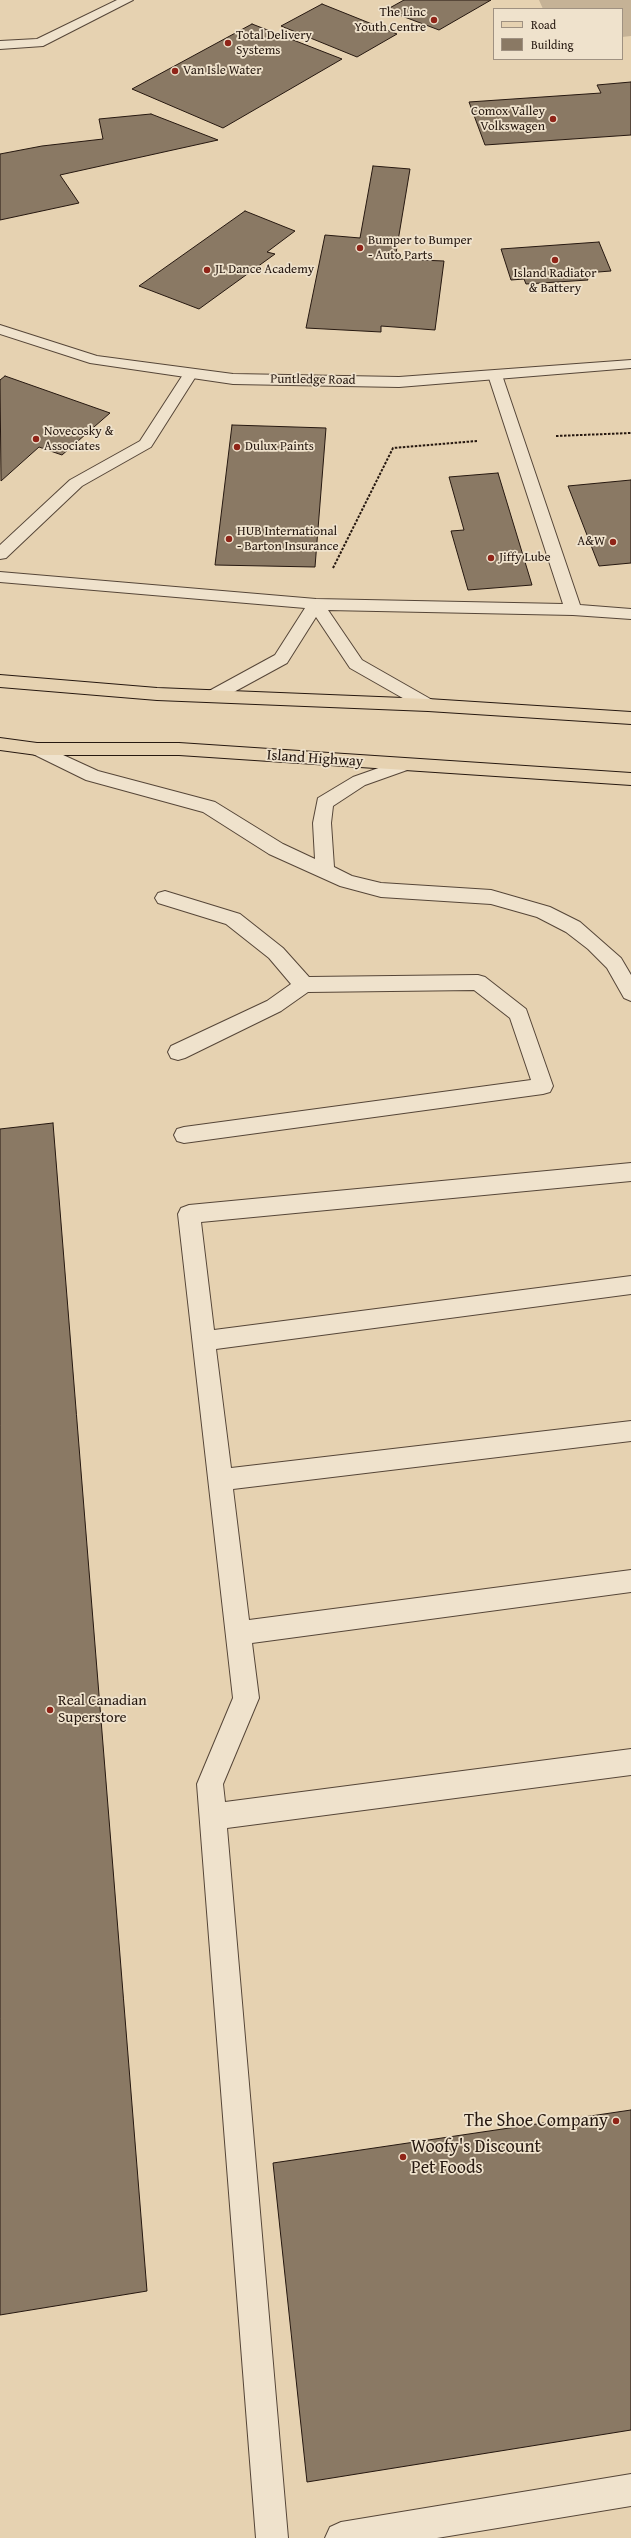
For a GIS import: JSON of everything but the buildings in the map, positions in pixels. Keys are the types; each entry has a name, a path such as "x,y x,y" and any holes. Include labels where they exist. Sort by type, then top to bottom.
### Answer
{"main road":[{"path":"0,681 157,694 215,695 428,705 631,718"},
{"name":"Island Highway","path":"0,744 37,749 179,749 631,779"}],"street":[{"path":"0,45 39,43 127,0"},
{"name":"Puntledge Road","path":"0,329 94,360 234,379 399,382 631,364"},
{"path":"0,554 76,483 146,444 191,373"},
{"path":"495,375 573,610"},
{"path":"0,577 316,604 573,610 631,614"},
{"path":"215,695 281,659 316,604"},
{"path":"316,604 356,664 428,705"},
{"path":"37,749 92,776 209,807 276,849 326,873 381,890 491,897 543,912 573,927 595,944 614,963 631,993"},
{"path":"326,873 322,823 324,803 359,781 404,765"},
{"path":"165,898 233,919 276,953 304,985"},
{"path":"178,1052 274,1006 304,985 478,982 519,1014 543,1086 184,1135"},
{"path":"272,2538 210,1784 246,1698 189,1214 631,1172"},
{"path":"204,1341 631,1285"},
{"path":"221,1480 631,1431"},
{"path":"239,1633 631,1581"},
{"path":"212,1817 631,1762"},
{"path":"340,2538 631,2490"}],"path":[{"path":"316,604 393,448 516,438 631,432"}],"shaded area":[{"path":"539,0 631,0 631,36 623,37 623,8 543,8"}],"place":[{"name":"The Linc Youth Centre","path":"434,20"},
{"name":"Total Delivery Systems","path":"228,43"},
{"name":"Van Isle Water","path":"175,71"},
{"name":"Comox Valley Volkswagen","path":"553,119"},
{"name":"Bumper to Bumper - Auto Parts","path":"360,248"},
{"name":"Island Radiator & Battery","path":"555,260"},
{"name":"JL Dance Academy","path":"207,270"},
{"name":"Novecosky & Associates","path":"36,439"},
{"name":"Dulux Paints","path":"237,447"},
{"name":"HUB International - Barton Insurance","path":"229,539"},
{"name":"A&W","path":"613,542"},
{"name":"Jiffy Lube","path":"491,558"},
{"name":"Real Canadian Superstore","path":"50,1710"},
{"name":"The Shoe Company","path":"616,2121"},
{"name":"Woofy's Discount Pet Foods","path":"403,2157"}]}
